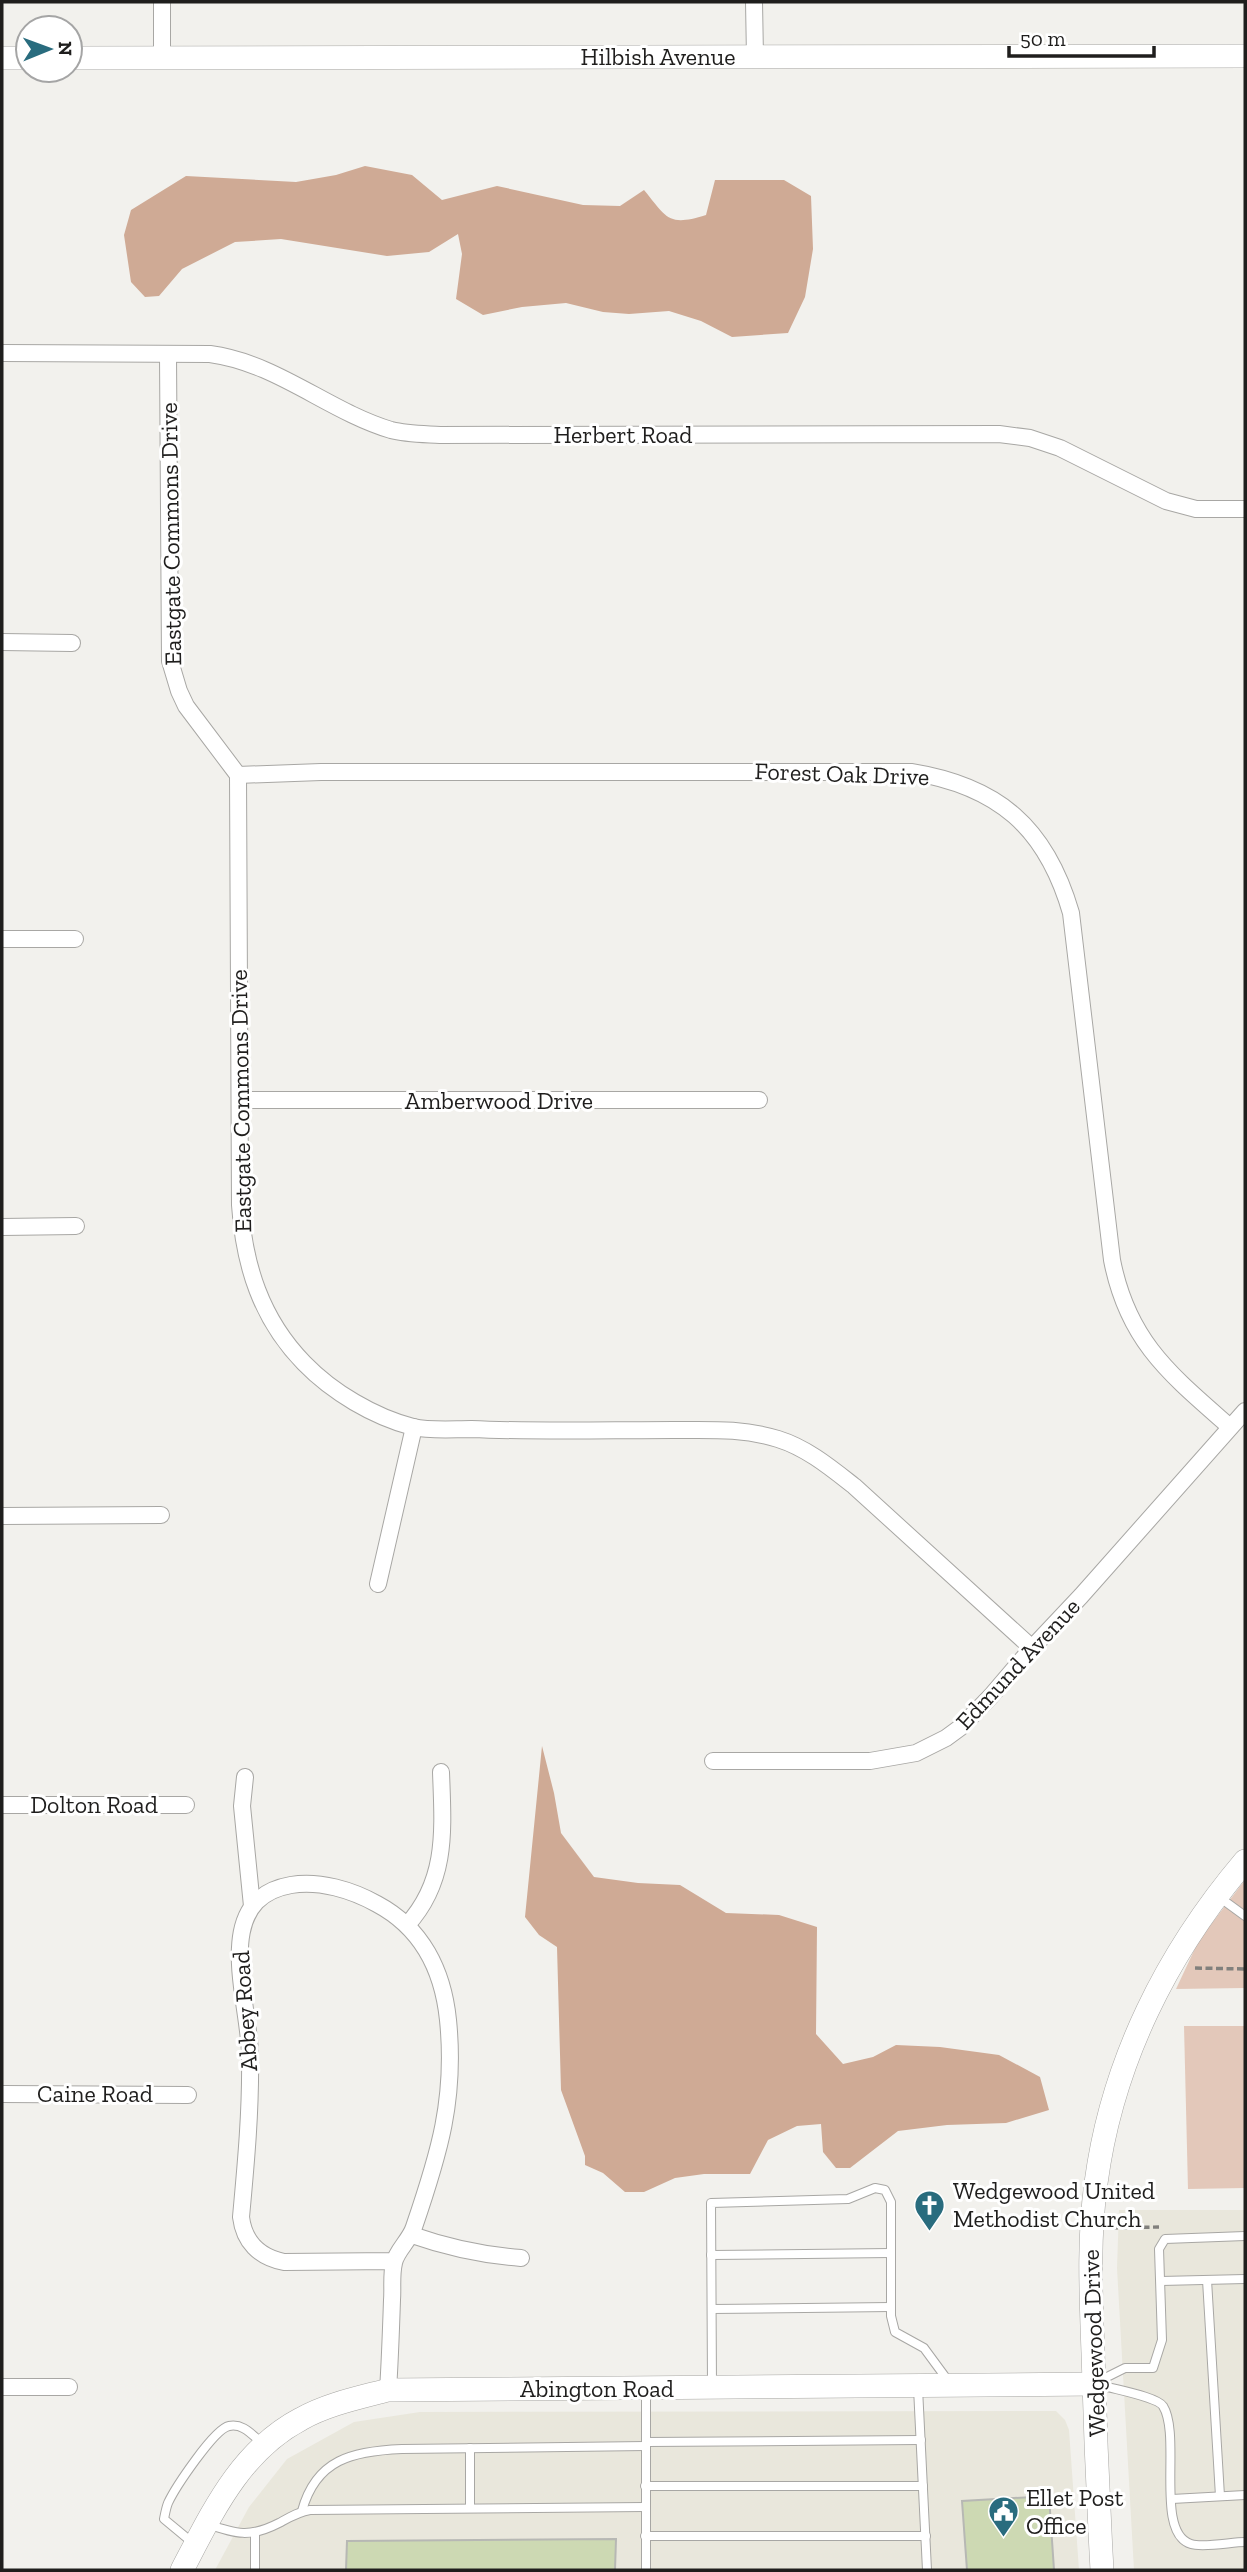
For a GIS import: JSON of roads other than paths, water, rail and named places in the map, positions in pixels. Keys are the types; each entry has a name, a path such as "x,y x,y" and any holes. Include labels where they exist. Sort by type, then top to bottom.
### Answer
{"street":[{"path":"162,2 162,58"},
{"path":"754,2 755,57"},
{"name":"Hilbish Avenue","path":"84,58 1245,56"},
{"name":"Herbert Road","path":"2,353 210,354 238,360 289,381 364,421 394,431 440,435 999,434 1030,438 1060,448 1174,504 1196,509 1245,509"},
{"name":"Eastgate Commons Drive","path":"168,355 170,661 186,706 238,775 242,1235 258,1296 274,1326 294,1353 324,1382 355,1402 414,1427 491,1430 733,1429 778,1439 824,1462 854,1486 1032,1648"},
{"path":"2,642 72,643"},
{"name":"Forest Oak Drive","path":"238,775 321,772 911,772 956,782 1002,805 1022,823 1046,853 1062,883 1071,913 1112,1261 1118,1290 1131,1321 1151,1351 1178,1381 1230,1427"},
{"path":"2,939 75,939"},
{"name":"Amberwood Drive","path":"240,1100 758,1100"},
{"path":"2,1227 76,1226"},
{"name":"Edmund Avenue","path":"713,1761 870,1761 916,1753 946,1738 961,1727 991,1696 1245,1411"},
{"path":"378,1584 414,1427"},
{"path":"2,1516 161,1515"},
{"path":"407,1925 426,1901 441,1854 441,1772"},
{"path":"245,1777 242,1806 252,1906"},
{"name":"Dolton Road","path":"2,1805 186,1805"},
{"name":"Wedgewood Drive","path":"1102,2570 1090,2258 1096,2183 1109,2117 1126,2062 1169,1968 1216,1895 1245,1861"},
{"path":"252,1906 282,1886 320,1885 342,1889 373,1902 407,1925 425,1946 439,1973 448,2020 450,2065 447,2111 438,2156 412,2235 394,2261 388,2390"},
{"name":"Abbey Road","path":"252,1906 246,1915 240,1945 250,2051 249,2116 241,2217 243,2233 253,2247 268,2259 284,2262 394,2261"},
{"name":"Caine Road","path":"2,2094 188,2095"},
{"path":"412,2235 473,2253 521,2258"},
{"name":"Abington Road","path":"182,2570 238,2472 265,2445 300,2420 325,2408 388,2390 1094,2384"},
{"path":"2,2387 69,2387"}],"lane":[{"path":"1216,1895 1245,1916"},
{"path":"712,2389 711,2203 848,2199 875,2188 885,2190 891,2202 891,2307 895,2332 925,2348 951,2385"},
{"path":"1094,2384 1125,2368 1153,2368 1163,2340 1159,2249 1165,2239 1245,2236"},
{"path":"711,2255 891,2253"},
{"path":"1161,2281 1245,2278"},
{"path":"1207,2280 1220,2496"},
{"path":"712,2309 891,2307"},
{"path":"1094,2384 1150,2397 1162,2405 1169,2425 1173,2520 1179,2537 1192,2545 1245,2542"},
{"path":"918,2387 927,2570"},
{"path":"646,2388 646,2570"},
{"path":"195,2545 164,2519 169,2502 209,2441 222,2428 237,2426 244,2428 265,2445"},
{"path":"302,2511 306,2496 317,2479 333,2463 344,2458 387,2450 921,2440"},
{"path":"470,2448 470,2508"},
{"path":"645,2486 923,2486"},
{"path":"1172,2499 1245,2495"},
{"path":"206,2524 237,2534 254,2532 302,2511 645,2507"},
{"path":"254,2532 254,2570"},
{"path":"645,2536 926,2536"}],"place":[{"name":"Wedgewood United Methodist Church","path":"930,2232"},
{"name":"Ellet Post Office","path":"1003,2539"}]}
